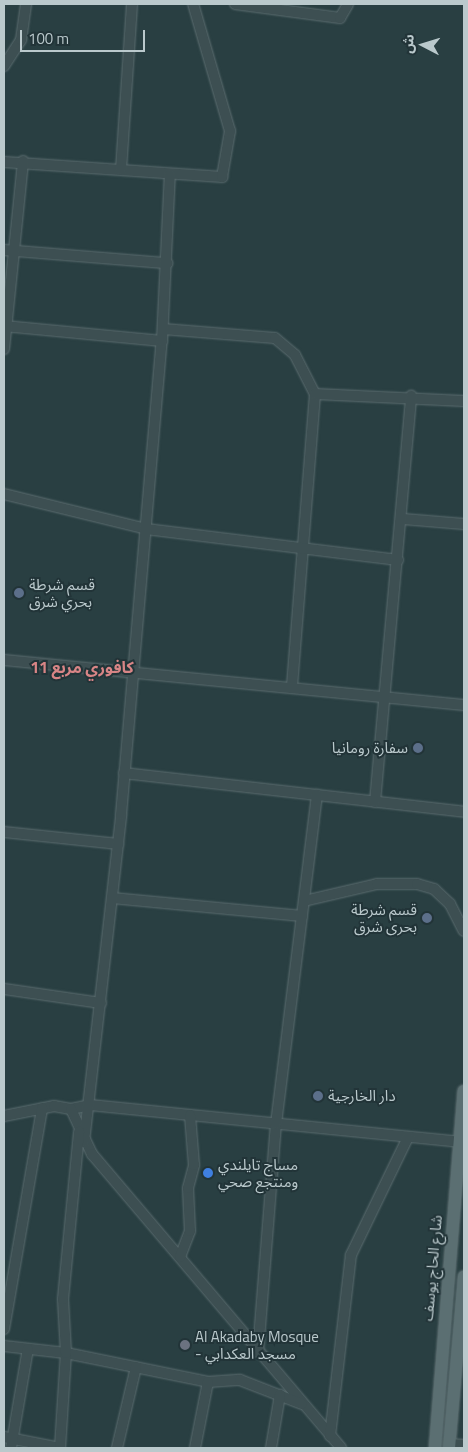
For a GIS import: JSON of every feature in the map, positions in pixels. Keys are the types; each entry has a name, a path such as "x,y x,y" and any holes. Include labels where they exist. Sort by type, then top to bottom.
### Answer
{"main road":[{"name":"شارع الحاج يوسف","path":"434,1448 464,1090"},
{"path":"449,1446 464,1277"}],"street":[{"path":"4,66 21,40 26,4"},
{"path":"121,170 132,4"},
{"path":"4,162 23,161 222,177 230,130 193,4"},
{"path":"235,4 340,18 348,4"},
{"path":"4,349 8,250 23,161"},
{"path":"84,1142 90,1105 118,844 146,529 162,341 170,174"},
{"path":"8,250 167,263"},
{"path":"5,326 162,341"},
{"path":"162,329 275,338 298,360 315,394 292,688"},
{"path":"315,394 411,396 464,401"},
{"path":"375,802 403,519 411,396"},
{"path":"4,494 146,529 398,560"},
{"path":"403,519 464,524"},
{"path":"4,660 133,669 292,688 386,694 464,706"},
{"path":"124,773 464,812"},
{"path":"258,1352 276,1124 317,795"},
{"path":"4,832 118,844"},
{"path":"304,901 377,884 417,884 434,889 450,904 464,931"},
{"path":"112,898 302,916"},
{"path":"4,990 101,1003"},
{"path":"4,1116 42,1108 72,1109 90,1105 459,1142"},
{"path":"4,1329 42,1108"},
{"path":"72,1109 80,1124 84,1142 258,1352 342,1448"},
{"path":"180,1257 190,1231 188,1188 194,1165 190,1115"},
{"path":"28,1349 9,1441 60,1448 66,1353 63,1299 80,1124"},
{"path":"330,1436 351,1255 408,1137"},
{"path":"4,1346 66,1353 208,1382 240,1380 305,1406"},
{"path":"117,1448 136,1368"},
{"path":"195,1448 208,1382"},
{"path":"271,1448 280,1395"},
{"path":"449,1446 464,1445"}],"place":[{"name":"قسم شرطة بحري شرق","path":"19,593"},
{"name":"سفارة رومانيا","path":"418,748"},
{"name":"قسم شرطة بحرى شرق","path":"427,918"},
{"name":"دار الخارجية","path":"318,1096"},
{"name":"مساج تايلندي ومنتجع صحي","path":"208,1173"},
{"name":"Al Akadaby Mosque - مسجد العكدابي","path":"185,1345"}],"district":[{"name":"كافوري مربع 11","path":"82,667"}]}
